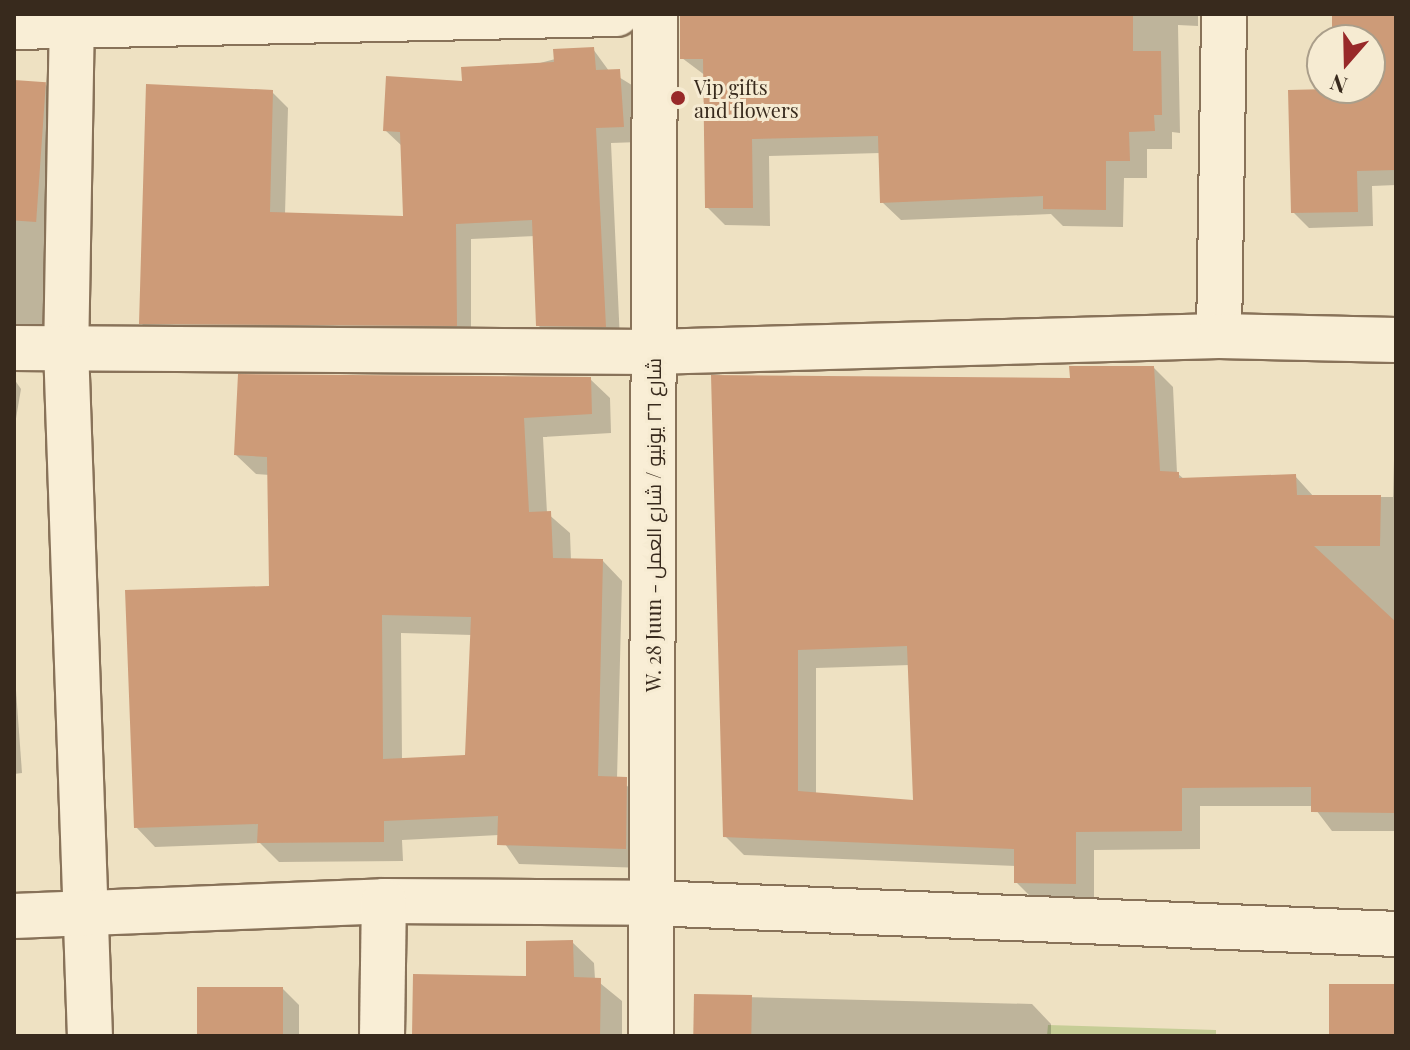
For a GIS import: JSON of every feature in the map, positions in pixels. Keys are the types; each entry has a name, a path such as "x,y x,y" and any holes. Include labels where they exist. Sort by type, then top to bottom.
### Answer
{"street":[{"path":"14,27 72,20 617,14"},
{"name":"W. 28 Juun - شارع ٢٦ يونيو / شارع العمل","path":"651,1036 655,14"},
{"path":"1219,336 1224,14"},
{"path":"72,20 66,347 90,1036"},
{"path":"14,348 652,352 1219,336 1396,340"},
{"path":"382,1036 384,901"},
{"path":"14,916 384,901 651,903 1396,934"}],"green space":[{"path":"1048,1025 1216,1030 1216,1036 1047,1036"}],"building":[{"path":"680,14 1133,14 1133,51 1161,51 1162,115 1154,115 1155,131 1129,132 1130,161 1106,161 1106,210 1043,209 1043,196 880,203 878,136 752,139 753,208 705,208 703,59 680,59"},
{"path":"1332,14 1396,14 1396,170 1357,171 1358,212 1291,213 1288,90 1306,90 1306,104 1386,104 1386,24 1332,24"},
{"path":"594,47 596,70 620,69 624,127 596,128 606,327 536,326 532,220 456,224 457,326 139,324 146,84 273,90 270,212 403,216 400,132 383,131 386,76 462,81 461,67 554,62 553,49"},
{"path":"14,80 46,82 36,222 14,220"},
{"path":"1069,366 1154,366 1160,471 1179,472 1179,478 1296,474 1297,495 1381,495 1380,546 1314,546 1396,622 1396,813 1311,812 1311,787 1182,788 1182,831 1076,832 1076,884 1014,883 1014,849 723,837 711,375 1070,378","holes":["907,646 913,800 798,791 798,650"]},
{"path":"238,374 591,377 592,414 524,418 529,512 551,511 553,558 603,559 598,776 627,777 626,849 497,845 498,816 384,821 384,842 257,843 258,824 134,828 125,590 269,586 267,457 234,455","holes":["382,615 471,617 465,755 383,759"]},
{"path":"573,940 574,977 601,978 600,1036 412,1036 413,974 526,976 526,941"},
{"path":"1329,984 1396,984 1396,1036 1329,1036"},
{"path":"197,987 283,987 283,1036 197,1036"},
{"path":"694,994 752,995 751,1036 693,1036"}],"place":[{"name":"Vip gifts and flowers","path":"678,98"}]}
